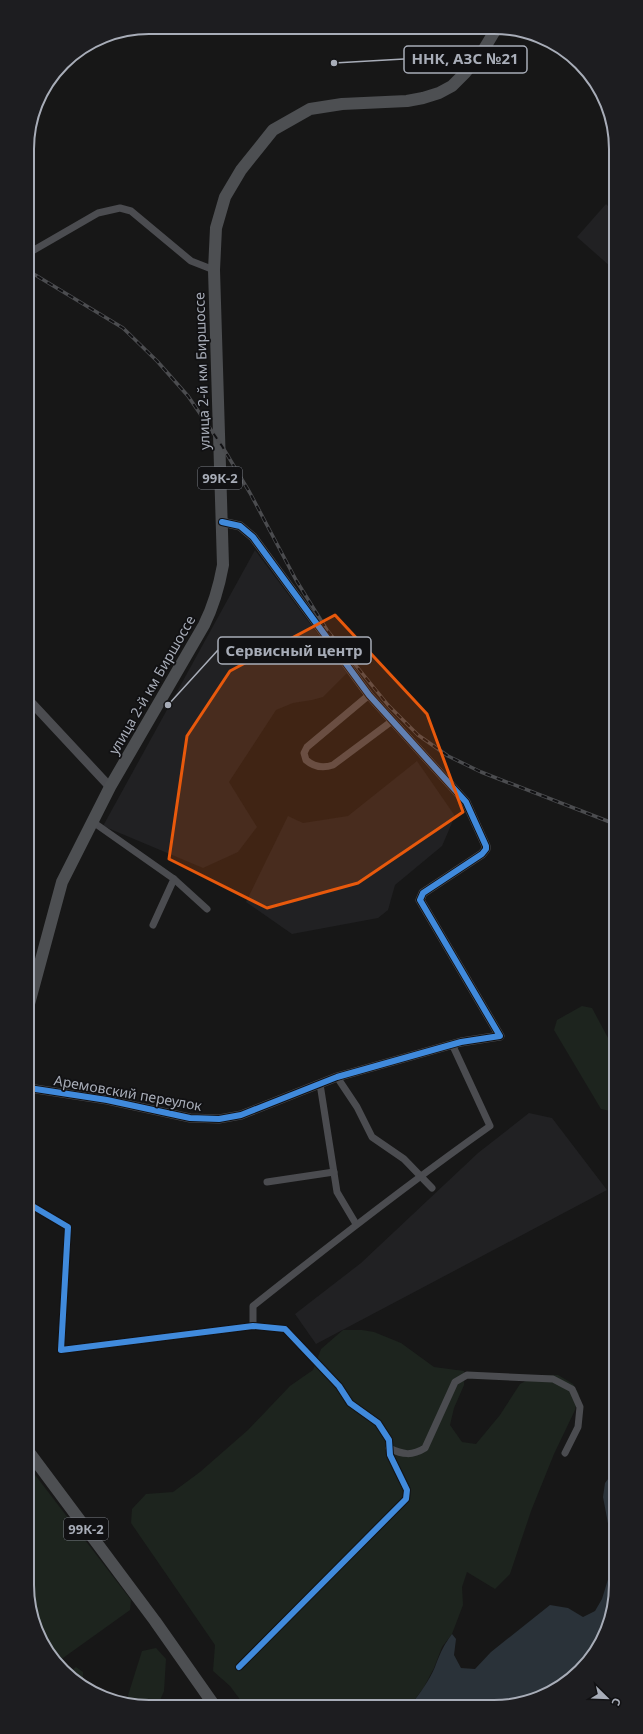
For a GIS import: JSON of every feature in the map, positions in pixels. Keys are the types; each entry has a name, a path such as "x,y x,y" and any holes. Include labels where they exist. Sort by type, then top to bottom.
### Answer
{"main road":[{"name":"улица 2-й км Биршоссе","path":"34,982 62,882 110,787 214,606 219,589 223,565 214,270 216,228 225,197 241,170 273,130 310,109 342,104 407,101 438,93 452,86 465,73 484,49 493,34"},
{"name":"99К-2","path":"34,1459 155,1621 210,1700"}],"street":[{"path":"34,250 98,213 120,208 131,211 191,260 214,270"},
{"name":"Аремовский переулок","path":"34,1089 107,1100 190,1118 219,1118 241,1115 337,1077 452,1044 500,1036 420,900 423,893 482,854 486,849 466,802 369,695 253,537 240,526 222,522"},
{"path":"369,695 308,747 304,754 306,760 317,766 333,765 392,721"},
{"path":"34,705 110,787"},
{"path":"92,822 174,879 207,909"},
{"path":"153,925 174,879"},
{"path":"254,1326 253,1306 420,1175 490,1126 452,1044"},
{"path":"337,1077 357,1107 372,1136 404,1159 432,1188"},
{"path":"320,1084 337,1192 356,1224"},
{"path":"267,1182 334,1172"},
{"path":"34,1207 68,1227 61,1350 254,1326 285,1329 338,1386 350,1403 378,1423 389,1440 390,1455 408,1490 406,1499 239,1667"},
{"path":"389,1448 399,1453 415,1454 425,1448 455,1382 467,1375 553,1379 572,1389 580,1406 578,1427 566,1453"}],"highlighted area":[{"path":"335,615 427,714 463,812 358,883 267,908 169,859 187,736 230,671"}],"shaded area":[{"path":"606,204 609,207 609,265 577,237"},
{"path":"255,550 347,673 323,697 293,703 276,710 229,782 257,827 238,852 203,868 103,826"},
{"path":"417,761 455,816 442,846 395,885 388,910 378,918 292,934 246,902 288,816 303,823 348,816"},
{"path":"582,1006 592,1008 609,1040 609,1111 601,1109 554,1030 557,1020"},
{"path":"529,1113 552,1118 607,1190 316,1344 295,1314 361,1263 478,1153"},
{"path":"343,1330 362,1330 374,1332 401,1343 434,1367 464,1371 464,1385 454,1408 450,1425 462,1442 476,1444 500,1415 520,1384 537,1375 558,1375 573,1384 579,1394 575,1410 554,1454 531,1511 510,1574 495,1589 467,1572 462,1587 463,1605 452,1634 442,1647 434,1668 424,1687 415,1700 240,1700 230,1686 213,1671 215,1645 131,1523 132,1509 146,1494 173,1492 200,1472 248,1430 290,1386 313,1370 321,1349"},
{"path":"34,1474 131,1600 130,1610 62,1659 58,1655 49,1642 40,1622 34,1593"},
{"path":"609,1478 609,1529 603,1497 605,1483"},
{"path":"609,1576 607,1607 594,1642 580,1661 552,1685 524,1696 509,1699 415,1700 430,1677 442,1650 452,1634 456,1639 454,1655 461,1668 475,1669 491,1652 550,1605 568,1608 583,1617 595,1611 602,1599"},
{"path":"156,1648 166,1659 164,1691 160,1700 127,1698 142,1651"},
{"path":"76,1667 83,1672 83,1679 79,1676 72,1670"}],"railway":[{"path":"34,274 123,328 157,361 188,396 222,446 250,493 296,580 327,630 388,705 418,735 448,756 481,772 609,822"}],"cycle path":[{"path":"34,1089 107,1100 190,1118 219,1119 241,1115 337,1077 461,1042 500,1036 420,900 423,893 482,854 486,849 466,802 369,695 253,537 240,526 222,522"},
{"path":"34,1207 68,1227 61,1350 253,1326 285,1329 339,1386 350,1403 378,1423 389,1440 390,1455 407,1490 406,1499 239,1667"}],"place":[{"name":"ННК, АЗС №21","path":"334,63"},
{"name":"Сервисный центр","path":"168,705"}]}
